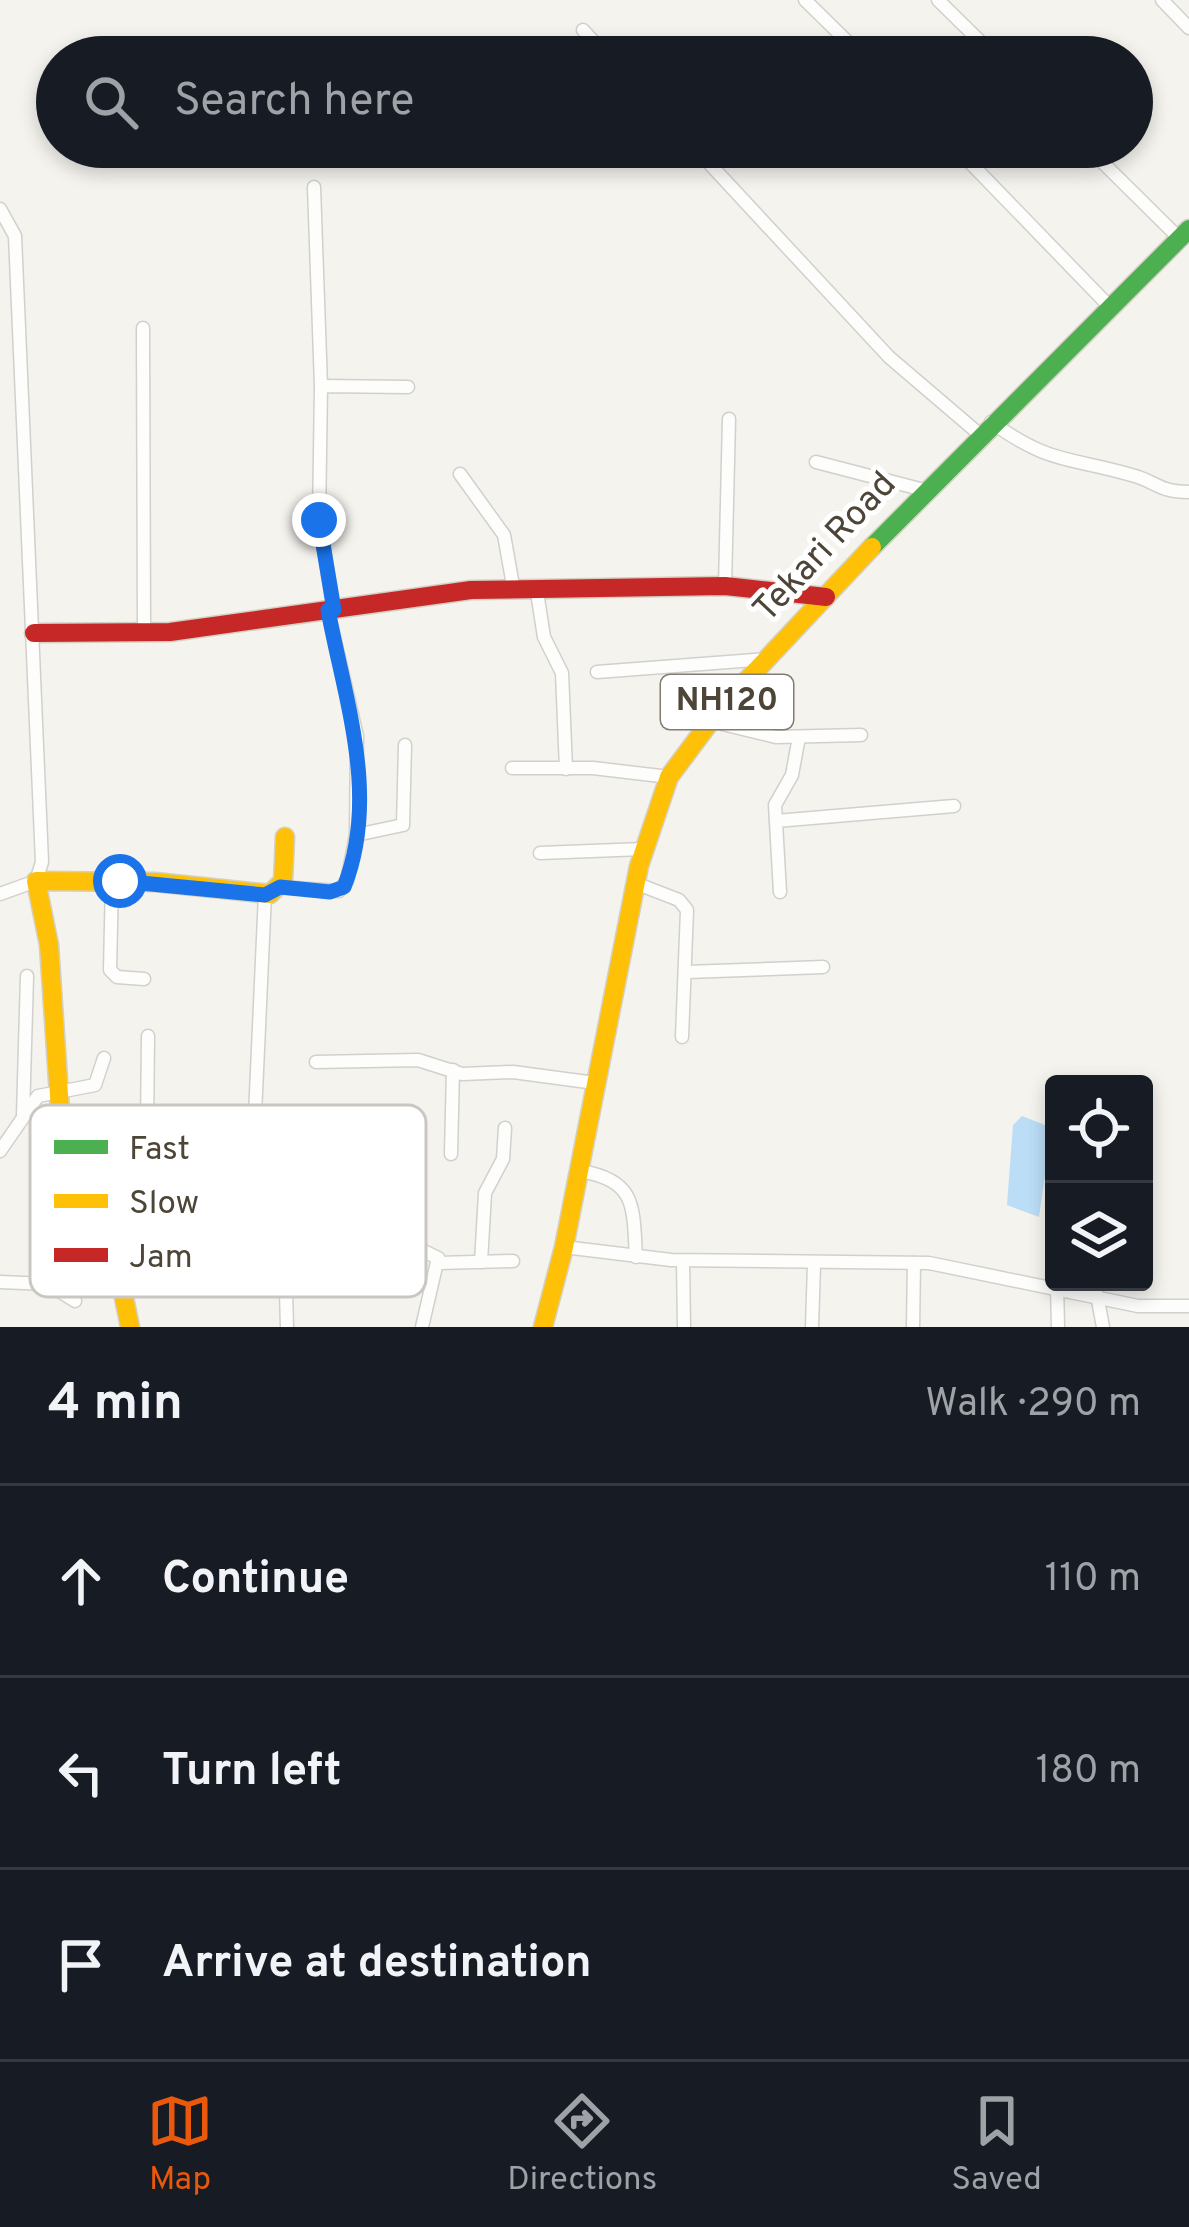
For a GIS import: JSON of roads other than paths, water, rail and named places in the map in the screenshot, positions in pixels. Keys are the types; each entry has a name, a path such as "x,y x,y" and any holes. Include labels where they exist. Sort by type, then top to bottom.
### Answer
{"main road":[{"name":"Tekari Road","path":"543,1327 580,1171 635,883 668,777 710,721 984,427 1184,233"},
{"path":"34,633 144,634 440,592 725,586 826,597"},
{"path":"61,1105 49,945 36,881 112,880 273,891 285,837"},
{"path":"124,1297 130,1327"}],"street":[{"path":"805,0 842,36"},
{"path":"938,0 975,36"},
{"path":"1162,0 1184,22"},
{"path":"1177,0 1184,22"},
{"path":"583,30 589,36"},
{"path":"714,168 890,357 984,427 1056,461 1138,477 1163,492 1189,492"},
{"path":"975,168 1108,305"},
{"path":"1111,168 1184,233"},
{"path":"256,1105 273,891 339,891 347,881 356,835 358,736 331,610 319,520 321,386 314,187"},
{"path":"0,209 15,236 42,862 36,881 0,894"},
{"path":"143,328 144,634"},
{"path":"321,386 408,387"},
{"path":"725,586 730,419"},
{"path":"815,462 925,490"},
{"path":"460,474 504,535 514,591"},
{"path":"537,592 544,637 562,673 566,769"},
{"path":"597,672 768,659"},
{"path":"710,721 799,737 861,735"},
{"path":"780,892 777,798 792,775 799,737"},
{"path":"356,835 403,825 405,745"},
{"path":"512,768 668,777"},
{"path":"776,821 953,806"},
{"path":"541,854 644,849"},
{"path":"112,880 110,970 117,977 144,979"},
{"path":"635,883 684,904 687,972 682,1037"},
{"path":"687,972 824,967"},
{"path":"23,1116 27,976"},
{"path":"147,1105 148,1036"},
{"path":"31,1105 38,1096 58,1089 99,1083 104,1058"},
{"path":"316,1062 418,1060 453,1070 595,1083"},
{"path":"451,1154 453,1070"},
{"path":"0,1150 30,1107"},
{"path":"481,1262 485,1193 503,1159 505,1129"},
{"path":"580,1171 612,1178 629,1197 636,1257"},
{"path":"564,1247 683,1261 914,1262 1045,1282"},
{"path":"422,1327 438,1263 436,1254 426,1253"},
{"path":"683,1261 684,1327"},
{"path":"438,1263 513,1262"},
{"path":"913,1327 914,1262"},
{"path":"812,1327 814,1264"},
{"path":"0,1282 30,1284"},
{"path":"1058,1327 1060,1291"},
{"path":"1085,1291 1138,1306 1189,1306"},
{"path":"1096,1294 1103,1327"},
{"path":"68,1297 75,1301"},
{"path":"286,1297 287,1327"}],"water":[{"path":"1022,1116 1045,1125 1039,1217 1007,1205 1013,1125"}]}
